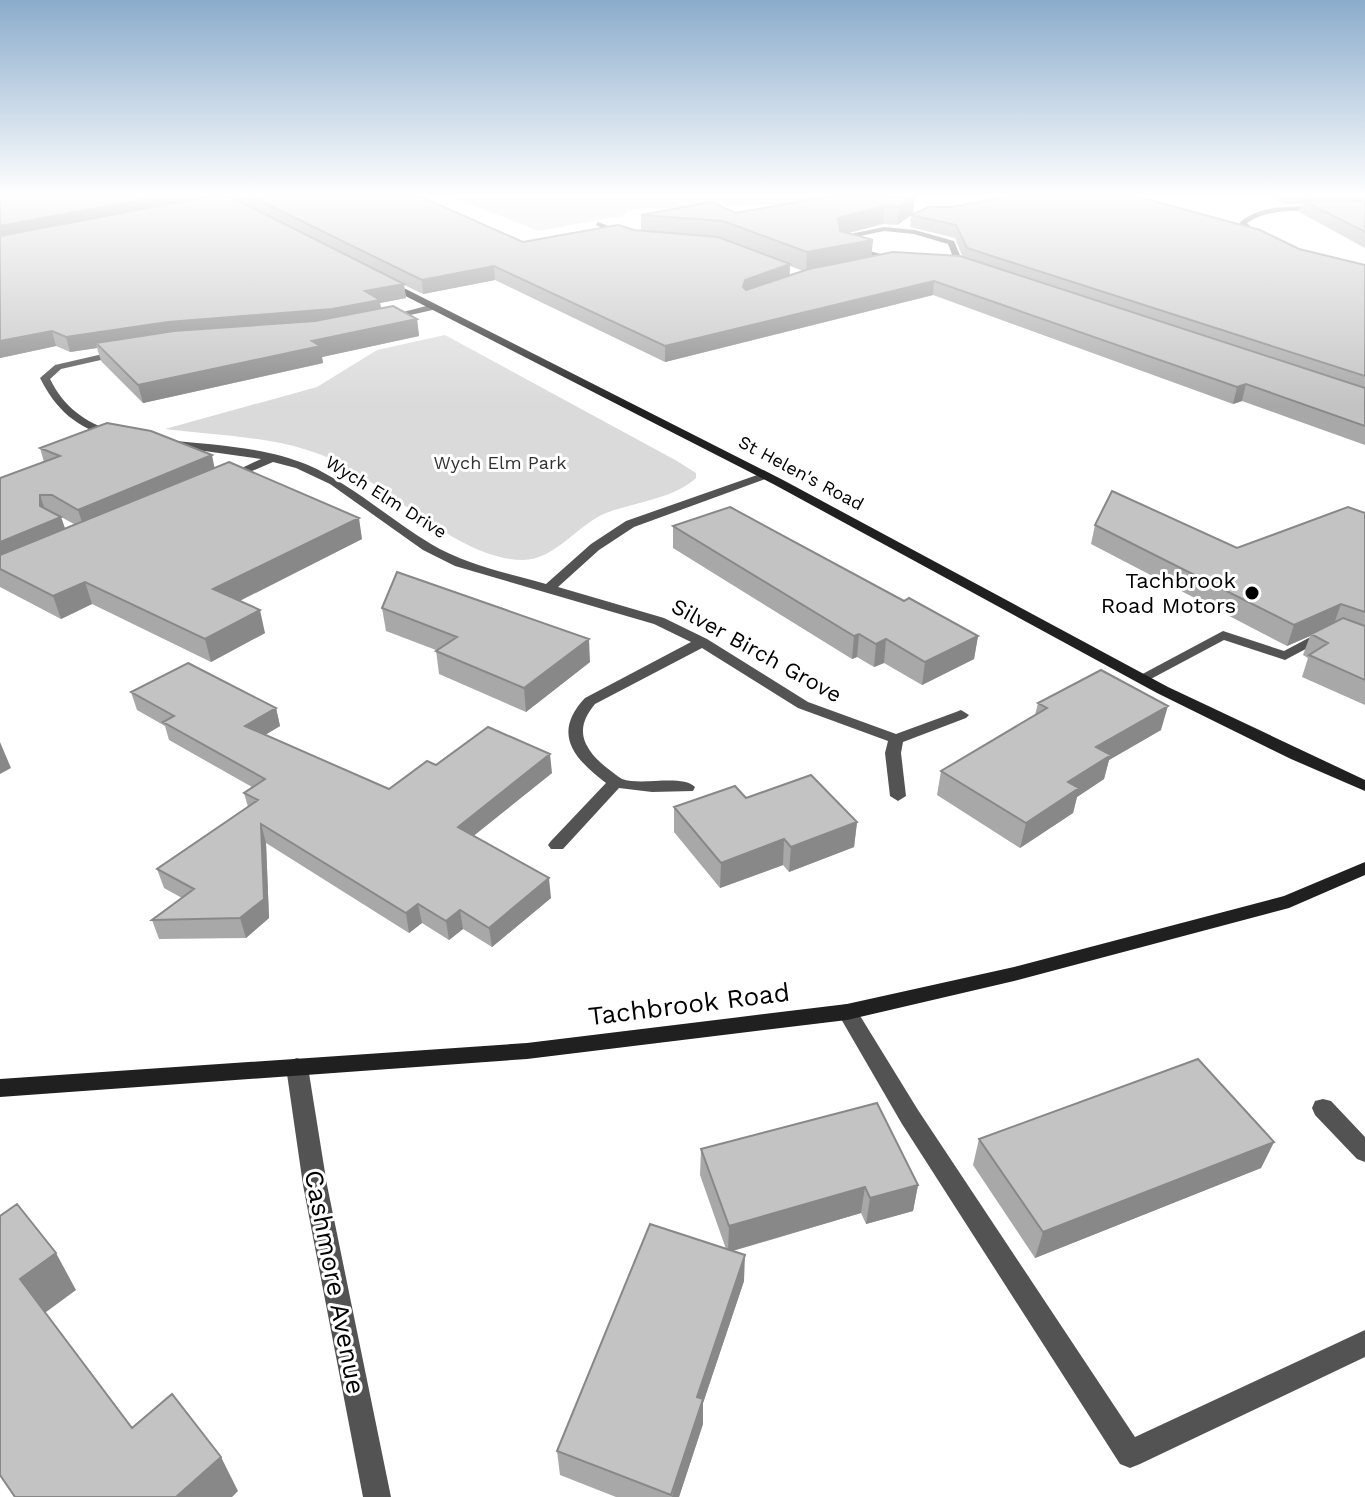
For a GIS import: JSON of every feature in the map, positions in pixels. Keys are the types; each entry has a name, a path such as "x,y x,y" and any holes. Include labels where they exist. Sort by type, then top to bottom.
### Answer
{"street":[{"path":"963,266 975,270"},
{"name":"St Helen's Road","path":"385,282 764,476 1142,678 1293,755 1365,786"},
{"path":"376,320 434,307"},
{"path":"122,437 75,420 59,405 45,378 58,367 137,349"},
{"name":"Wych Elm Drive","path":"150,441 275,457 334,482 427,547 460,563 549,588"},
{"path":"211,485 275,457"},
{"path":"549,588 595,547 630,524 764,476"},
{"name":"Silver Birch Grove","path":"549,588 640,613 702,642 803,705 896,739"},
{"path":"1142,678 1223,635 1285,656 1335,631"},
{"path":"687,787 616,782 592,765 576,745 574,724 580,710 606,691 702,642"},
{"path":"898,796 893,753 896,739 961,715"},
{"path":"557,845 616,782"},
{"name":"Tachbrook Road","path":"0,1088 527,1051 847,1012 1014,974 1289,901 1365,868"},
{"path":"847,1012 910,1117 1130,1454 1365,1343"},
{"name":"Cashmore Avenue","path":"297,1067 326,1241 377,1497"},
{"path":"1323,1108 1365,1152"}],"green space":[{"name":"Wych Elm Park","path":"445,335 677,461 696,473 696,478 676,491 606,513 546,554 523,560 499,557 474,548 449,535 353,471 311,451 250,438 165,429 317,387 377,350"}],"building":[{"path":"0,266 368,266 404,284 365,291 380,300 332,309 168,322 66,337 52,331 0,341"},
{"path":"393,266 785,266 745,280 743,287 746,290 825,266 990,266 1365,388 1365,426 1246,384 1237,387 934,281 665,346 494,266 422,280"},
{"path":"1023,266 1365,266 1365,376"},
{"path":"393,306 417,319 312,341 320,346 316,347 138,385 96,343 174,331 315,321"},
{"path":"107,423 151,431 212,455 78,510 52,495 40,495 40,506 61,517 0,542 0,478 60,456 40,448"},
{"path":"229,462 359,518 213,589 260,610 205,639 85,582 53,596 0,569 0,555"},
{"path":"1112,491 1237,548 1348,507 1365,513 1365,612 1341,604 1294,625 1095,525"},
{"path":"730,507 904,601 909,598 978,636 925,662 886,639 876,644 859,634 854,636 673,526"},
{"path":"397,572 589,639 524,688 436,651 457,637 382,608"},
{"path":"1343,618 1365,626 1365,680 1309,655 1328,643 1311,634"},
{"path":"188,663 276,708 245,726 389,789 427,761 436,765 488,727 550,754 458,827 549,878 489,928 460,910 446,921 418,904 406,913 261,824 264,899 240,918 152,920 194,889 157,869 258,800 244,793 265,779 163,722 174,716 131,692"},
{"path":"1101,670 1168,706 1096,747 1111,755 1068,782 1079,788 1026,823 941,771 1047,708 1038,703"},
{"path":"811,775 857,822 791,847 784,839 721,863 674,807 735,786 746,798"},
{"path":"1198,1059 1274,1142 1043,1232 979,1139"},
{"path":"877,1103 918,1185 870,1198 865,1187 729,1226 701,1149"},
{"path":"17,1204 56,1253 20,1279 132,1428 172,1394 221,1457 176,1497 15,1497 0,1475 0,1216"},
{"path":"650,1224 745,1255 697,1397 703,1399 671,1495 557,1451"}],"place":[{"name":"Tachbrook Road Motors","path":"1252,593"}]}
